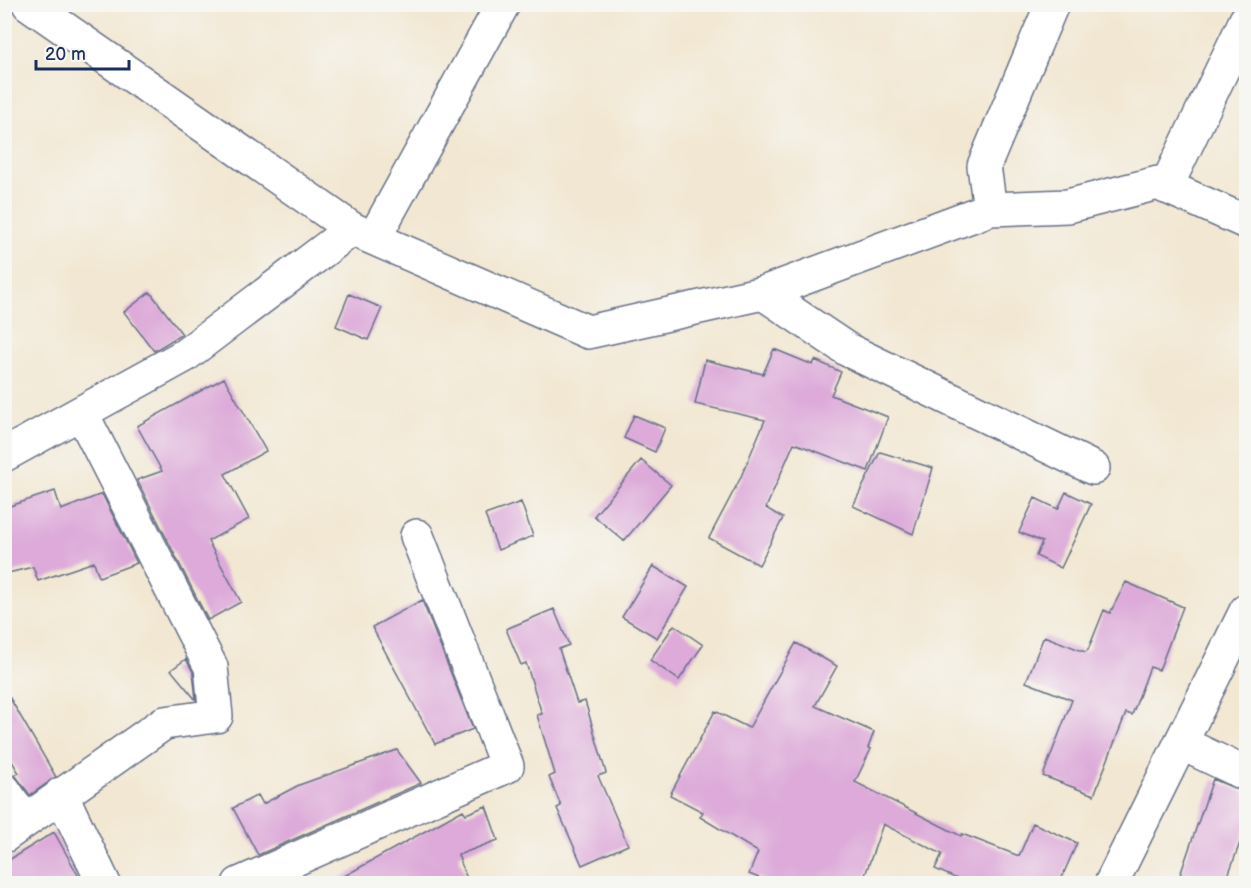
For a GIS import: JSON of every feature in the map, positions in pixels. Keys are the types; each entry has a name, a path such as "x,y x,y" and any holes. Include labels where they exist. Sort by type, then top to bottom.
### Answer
{"street":[{"path":"29,4 363,234 588,332 763,293 990,209 1068,206 1158,183 1246,222"},
{"path":"4,454 82,414 184,356 363,234 503,4"},
{"path":"990,209 984,166 1052,4"},
{"path":"1166,187 1246,20"},
{"path":"763,293 848,350 1093,468"},
{"path":"4,790 15,828 164,723 216,716 211,667 82,414"},
{"path":"239,884 507,766 417,536"},
{"path":"1111,884 1246,611"},
{"path":"1181,743 1246,774"},
{"path":"61,794 104,884"}],"building":[{"path":"150,292 182,334 154,351 124,312"},
{"path":"349,294 382,308 368,340 336,326"},
{"path":"774,349 813,365 815,360 841,372 831,395 888,417 868,471 794,443 766,508 783,518 759,565 709,538 740,479 765,420 695,404 705,360 763,374"},
{"path":"224,378 266,451 225,474 249,519 208,541 241,602 208,620 137,480 162,471 137,426"},
{"path":"634,415 665,428 655,452 624,438"},
{"path":"880,452 933,468 913,534 853,506"},
{"path":"641,460 671,485 624,541 594,516"},
{"path":"55,491 61,510 102,494 137,563 99,577 94,562 38,581 33,567 4,574 4,508"},
{"path":"1066,492 1091,504 1061,568 1036,556 1042,542 1019,532 1035,498 1058,509"},
{"path":"521,502 533,536 498,550 485,515"},
{"path":"653,566 688,587 657,638 622,617"},
{"path":"1126,582 1183,607 1159,670 1150,667 1132,715 1126,713 1094,795 1043,776 1072,700 1026,682 1044,636 1085,652 1088,650 1104,610 1110,613"},
{"path":"422,600 473,729 435,744 372,627"},
{"path":"554,609 569,645 559,649 577,703 585,701 606,773 598,776 628,845 582,865 557,808 561,806 549,777 555,774 537,715 542,714 526,663 521,665 506,629"},
{"path":"674,625 703,645 679,680 650,660"},
{"path":"796,643 837,666 815,706 874,732 868,748 871,749 855,782 961,836 962,834 1019,856 1033,823 1077,843 1059,884 968,884 935,869 942,854 883,824 862,884 774,884 749,874 758,852 700,817 703,812 670,795 715,711 749,728"},
{"path":"186,659 193,672 196,700 171,670"},
{"path":"4,688 56,777 30,795 15,775 19,773 4,748"},
{"path":"397,750 421,783 258,855 233,808 258,795 263,804 299,785"},
{"path":"1213,779 1246,793 1246,826 1225,884 1177,884"},
{"path":"486,806 498,840 458,855 469,884 330,884 463,810 466,814"},
{"path":"54,832 83,884 4,884 4,863"}]}
